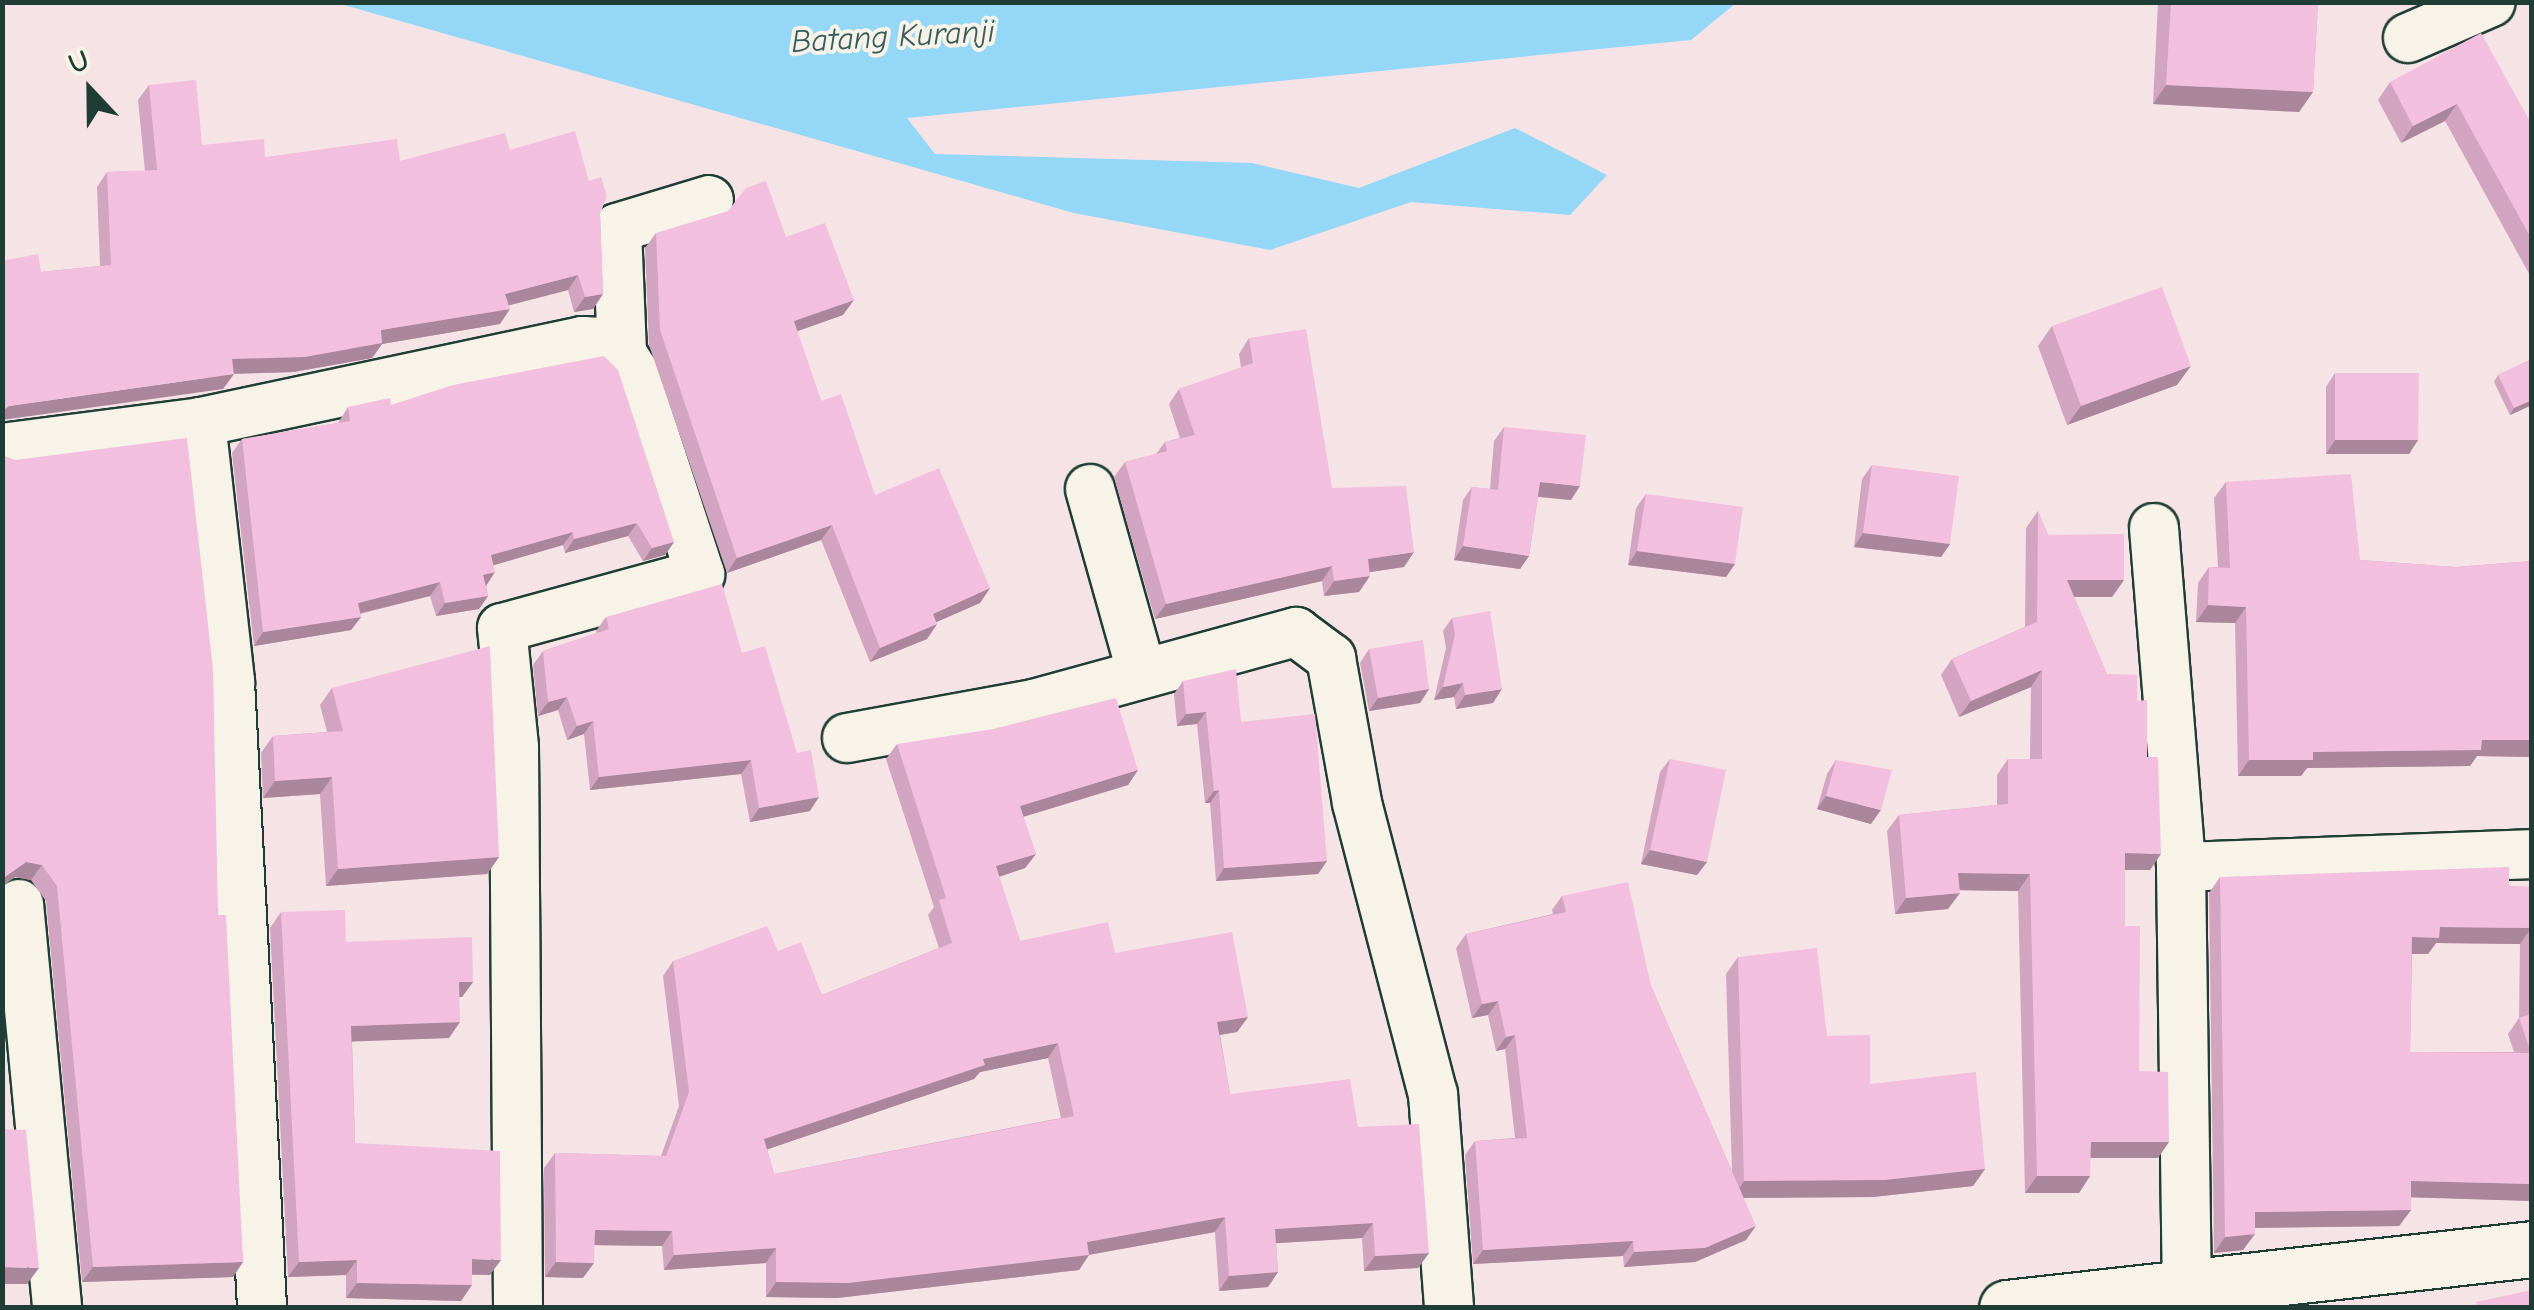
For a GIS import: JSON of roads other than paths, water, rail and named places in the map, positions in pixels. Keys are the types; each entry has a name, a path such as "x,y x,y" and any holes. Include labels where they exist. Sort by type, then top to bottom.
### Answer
{"main road":[{"path":"2006,1308 2532,1250"},
{"path":"2338,1308 2532,1286"}],"street":[{"path":"2408,38 2490,2"},
{"path":"518,1308 514,748 502,628 700,574 622,353 618,228 709,200"},
{"path":"2,448 201,422 582,341 602,342 622,353"},
{"path":"201,422 233,718 262,1308"},
{"path":"1090,490 1140,671"},
{"path":"2154,528 2182,867 2187,1288"},
{"path":"847,738 1034,704 1140,671 1296,632 1331,658 1357,803 1433,1094 1449,1308"},
{"path":"2182,867 2532,854"},
{"path":"19,904 57,1308"}],"water":[{"name":"Batang Kuranji","path":"1736,2 1691,40 907,118 935,154 1252,163 1359,188 1515,128 1607,175 1570,215 1411,202 1270,250 1074,213 337,3"}]}
